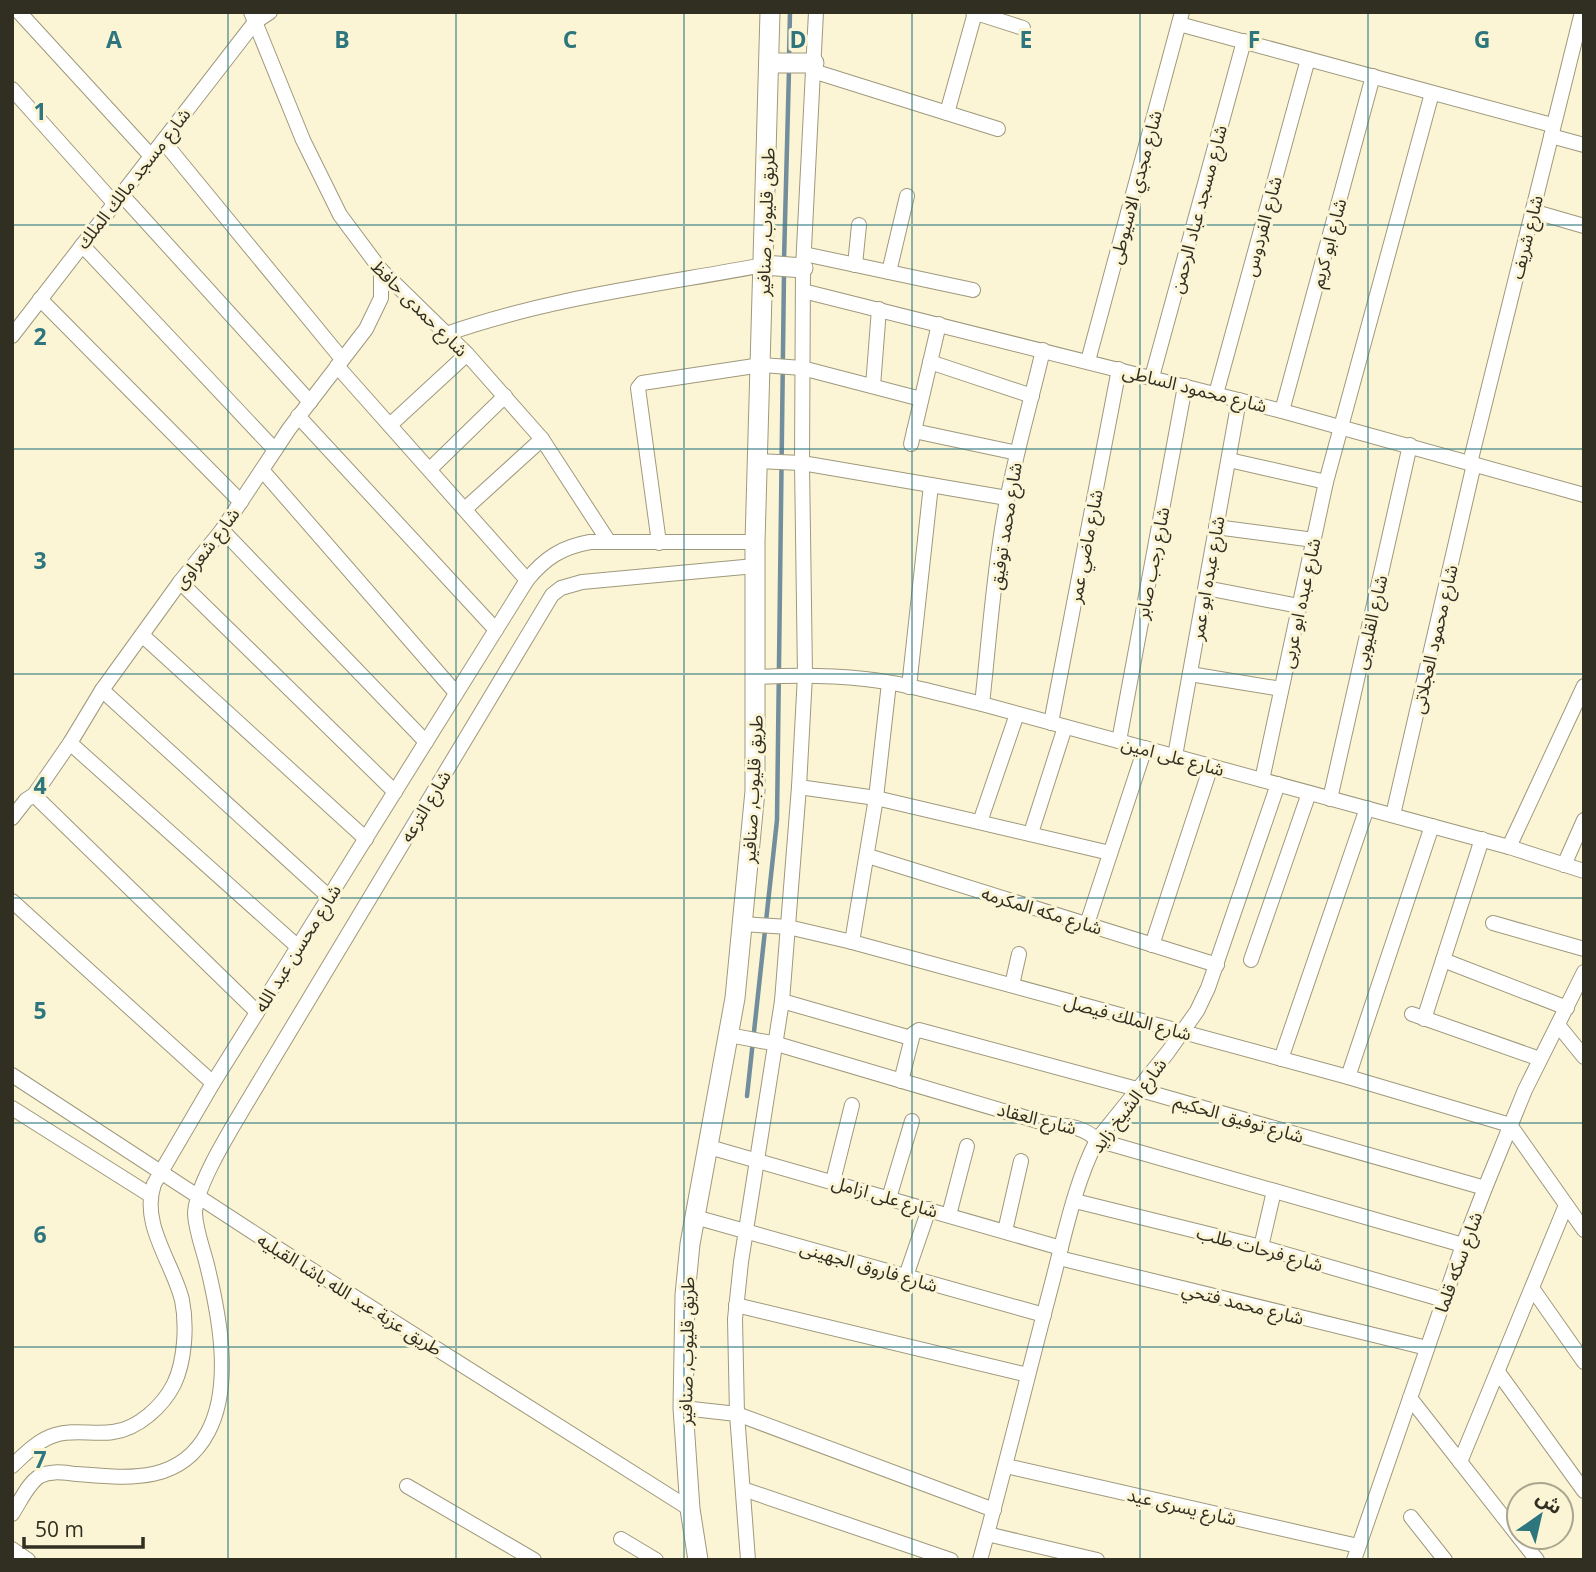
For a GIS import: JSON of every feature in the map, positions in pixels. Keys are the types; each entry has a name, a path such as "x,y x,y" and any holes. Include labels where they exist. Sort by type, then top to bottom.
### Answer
{"street":[{"path":"19,12 151,156"},
{"name":"شارع مسجد مالك الملك","path":"12,336 163,141 253,17 270,12"},
{"name":"طريق قليوب, صنافير","path":"698,1560 690,1509 684,1408 685,1295 690,1244 729,1035 743,924 755,791 755,542 770,12"},
{"path":"748,1560 737,1414 736,1305 777,1044 799,787 805,675 803,261 816,12"},
{"name":"شارع شريف","path":"1472,463 1581,12"},
{"path":"947,113 974,13 1023,28"},
{"name":"شارع حمدى حافظ","path":"253,17 303,141 340,215 381,270 467,354 542,439 609,542"},
{"path":"1181,18 1244,41 1432,93 1552,131 1584,145"},
{"name":"شارع مجدي الاسيوطى","path":"1088,361 1181,18"},
{"name":"شارع مسجد عباد الرحمن","path":"1152,377 1244,41"},
{"name":"شارع الفردوس","path":"1216,394 1308,59"},
{"path":"769,62 814,67 998,128"},
{"name":"شارع ابو كريم","path":"1282,411 1373,76"},
{"path":"12,89 310,402"},
{"name":"شارع عبده ابو عربى","path":"1262,780 1326,482 1432,93"},
{"path":"163,141 390,425 527,580"},
{"path":"889,272 906,196"},
{"path":"1532,211 1584,226"},
{"path":"855,265 859,225"},
{"path":"82,245 275,450"},
{"path":"446,334 534,308 764,265 803,261 855,265 973,290"},
{"name":"شارع شعراوى","path":"15,807 34,795 102,690 222,530 298,416 366,329 381,298 381,270"},
{"name":"شارع محمود الساطى","path":"803,291 1342,426 1584,495"},
{"path":"40,299 241,502"},
{"path":"873,386 879,309"},
{"path":"939,324 913,437 1017,453"},
{"name":"شارع محمد توفيق","path":"982,704 994,587 1007,498 1043,350"},
{"path":"390,425 467,354"},
{"path":"930,362 1032,396"},
{"path":"659,543 638,388 643,382 761,365 802,368 921,399"},
{"name":"شارع ماضي عمر","path":"1031,833 1058,725 1119,369"},
{"name":"شارع رجب صابر","path":"1119,741 1185,386"},
{"path":"430,470 505,396"},
{"name":"شارع عبده ابو عمر","path":"1175,756 1239,400"},
{"path":"298,416 496,630"},
{"path":"465,509 542,439"},
{"name":"شارع القليوبى","path":"1330,799 1410,445"},
{"path":"1228,460 1326,482"},
{"path":"758,461 802,463 1007,498"},
{"name":"شارع محمود العجلاتى","path":"1393,815 1472,463"},
{"path":"262,470 456,693"},
{"path":"909,687 931,485"},
{"path":"1216,527 1314,540"},
{"path":"222,530 426,742"},
{"name":"شارع محسن عبد الله","path":"150,1195 160,1171 213,1083 527,580 539,565 554,553 572,546 609,542 755,542"},
{"name":"شارع الترعه","path":"199,1198 223,1143 552,595 561,588 582,582 755,566"},
{"path":"180,583 395,792"},
{"path":"1206,588 1299,606"},
{"path":"142,635 366,839"},
{"path":"1190,674 1281,689"},
{"name":"شارع على امين","path":"756,677 805,675 868,679 982,704 1509,846 1584,872"},
{"path":"852,942 876,798 889,683"},
{"path":"1509,846 1584,685"},
{"path":"102,690 329,897"},
{"path":"980,822 1017,714"},
{"path":"70,743 298,947"},
{"path":"1087,924 1145,748"},
{"path":"1152,944 1211,766"},
{"name":"شارع الشيخ زايد","path":"980,1560 1060,1253 1090,1155 1097,1140 1197,1010 1217,965 1278,784"},
{"path":"799,787 876,798 1110,853"},
{"path":"1251,960 1309,793"},
{"path":"34,795 257,1012"},
{"path":"1281,1059 1367,808"},
{"path":"1564,865 1584,820"},
{"path":"1348,1077 1432,826"},
{"path":"1482,839 1443,960 1418,1016 1540,1059"},
{"name":"شارع مكه المكرمه","path":"867,856 1217,965"},
{"path":"12,901 213,1083"},
{"path":"1493,923 1584,948"},
{"name":"شارع الملك فيصل","path":"743,924 788,927 852,942 1183,1031 1510,1125"},
{"path":"1012,985 1019,954"},
{"path":"1443,960 1567,1008"},
{"name":"شارع سكه قلما","path":"1356,1553 1485,1188 1540,1059 1584,972"},
{"name":"شارع توفيق الحكيم","path":"782,1001 912,1036 919,1030 1485,1188"},
{"path":"1558,1025 1584,1057"},
{"name":"شارع العقاد","path":"729,1035 777,1044 1044,1123 1076,1127 1097,1140 1463,1245"},
{"path":"901,1081 912,1036"},
{"name":"طريق عزبة عبد الله باشا القبليه","path":"12,1075 199,1198 690,1509"},
{"path":"833,1181 852,1105"},
{"path":"12,1108 150,1195 159,1243 176,1282 184,1315 181,1362 174,1385 160,1405 140,1422 115,1432 58,1434 44,1439 12,1466"},
{"path":"889,1198 912,1121"},
{"path":"1510,1125 1584,1230"},
{"path":"949,1215 967,1146"},
{"name":"شارع على ازامل","path":"709,1147 1005,1231 1060,1253"},
{"path":"1005,1231 1021,1161"},
{"path":"1261,1247 1274,1191"},
{"path":"12,1514 41,1475 55,1472 153,1476 175,1466 194,1451 208,1432 219,1390 220,1322 197,1228 195,1212 199,1198"},
{"name":"شارع فرحات طلب","path":"1075,1201 1261,1247 1444,1300"},
{"path":"1461,1462 1566,1205"},
{"path":"906,1276 929,1209"},
{"name":"شارع فاروق الجهينى","path":"695,1217 1044,1315"},
{"name":"شارع محمد فتحي","path":"1060,1253 1427,1348"},
{"path":"1532,1288 1584,1362"},
{"path":"736,1305 1028,1375"},
{"path":"1498,1372 1579,1473 1584,1491"},
{"path":"1410,1398 1505,1519"},
{"path":"684,1408 737,1414 994,1510"},
{"name":"شارع يسرى عيد","path":"1006,1466 1356,1553"},
{"path":"407,1486 524,1557"},
{"path":"743,1489 951,1560"},
{"path":"1411,1517 1445,1560"},
{"path":"987,1534 1097,1560"},
{"path":"621,1539 656,1560"},
{"path":"12,1549 27,1560"}],"waterway":[{"path":"789,57 790,12"},
{"path":"784,260 789,70"},
{"path":"747,1096 777,820 784,273"}]}
